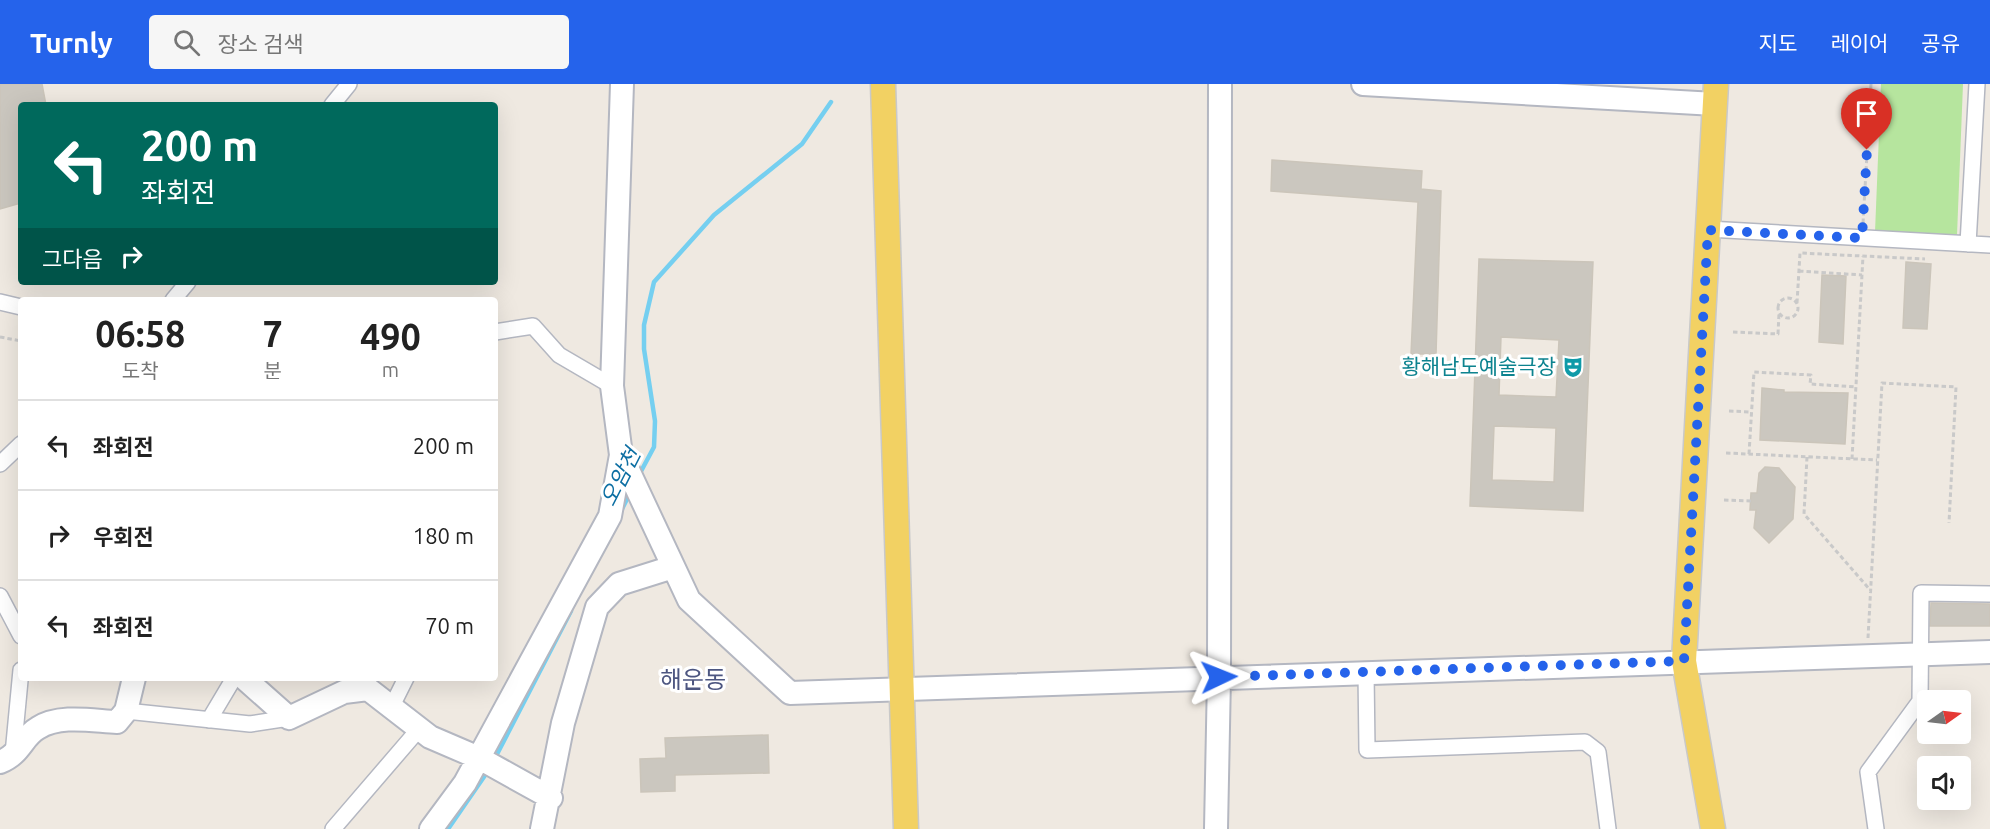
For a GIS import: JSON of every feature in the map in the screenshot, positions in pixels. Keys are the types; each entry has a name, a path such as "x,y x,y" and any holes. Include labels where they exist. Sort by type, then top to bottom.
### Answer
{"main road":[{"path":"882,84 906,829"},
{"path":"1713,829 1684,661 1716,94"}],"street":[{"path":"334,102 349,84"},
{"path":"622,84 612,386 625,463 689,600 790,693 901,687 1990,652"},
{"path":"1216,829 1219,677 1220,84"},
{"path":"1363,84 1716,94"},
{"path":"1968,244 1977,84"},
{"path":"1708,230 1990,245"},
{"path":"176,297 186,285"},
{"path":"0,302 18,306"},
{"path":"498,332 533,326 559,355 612,386"},
{"path":"0,464 18,447"},
{"path":"430,829 465,783 488,763 610,516 625,463"},
{"path":"542,829 550,798 563,723 597,607 619,584 674,567"},
{"path":"1876,829 1868,772 1920,701 1921,593 1990,594"},
{"path":"0,596 18,630"},
{"path":"1366,672 1367,750 1585,742 1598,752 1608,829"},
{"path":"6,759 19,681"},
{"path":"6,759 37,728 64,720 117,722 126,711 133,681"},
{"path":"209,720 232,681"},
{"path":"247,681 289,718"},
{"path":"392,708 405,681"},
{"path":"126,711 250,724 289,718 344,692 368,689 430,737 488,763 550,798"},
{"path":"333,829 419,729"}],"path":[{"path":"1862,238 1871,84"},
{"path":"1779,313 1791,317 1797,313 1800,253 1925,259"},
{"path":"1852,459 1863,256"},
{"path":"1799,271 1862,275"},
{"path":"1733,332 1778,334 1778,307 1783,299 1792,298 1797,303"},
{"path":"0,338 18,341"},
{"path":"1749,454 1754,372 1811,375 1810,384 1856,387"},
{"path":"1868,638 1882,383 1956,387 1949,523"},
{"path":"1729,411 1751,412"},
{"path":"1726,453 1878,460"},
{"path":"1807,457 1804,514 1871,591"},
{"path":"1724,500 1751,501"}],"green space":[{"path":"1881,84 1963,84 1957,235 1875,232"}],"building":[{"path":"0,84 42,84 45,102 18,102 18,204 0,209"},
{"path":"1272,160 1422,171 1421,189 1441,191 1436,354 1411,354 1418,202 1271,191"},
{"name":"황해남도예술극장","path":"1479,259 1593,262 1583,511 1470,506","holes":["1501,337 1559,340 1556,397 1499,395","1494,426 1556,428 1554,482 1492,480"]},
{"path":"1906,262 1931,264 1927,329 1903,328"},
{"path":"1822,275 1846,276 1843,344 1819,342"},
{"path":"1762,388 1784,390 1784,392 1848,393 1845,444 1760,440"},
{"path":"1765,467 1779,468 1795,487 1793,519 1769,543 1754,528 1756,510 1750,510 1751,493 1757,493 1759,473"},
{"path":"1931,603 1990,604 1990,626 1930,626"},
{"path":"768,735 769,773 675,775 675,791 641,792 640,759 666,758 665,738"}],"waterway":[{"name":"오암천","path":"639,475 654,447 655,421 644,349 644,325 654,282 714,215 802,144 831,102"},
{"name":"오암천","path":"620,513 630,493"},
{"name":"오암천","path":"495,758 571,611"},
{"name":"오암천","path":"448,829 488,771"}],"place":[{"name":"황해남도예술극장","path":"1573,367"}],"district":[{"name":"해운동","path":"693,680"}],"route":[{"path":"1219,677 1684,661 1708,230 1862,238 1867,150"}]}
